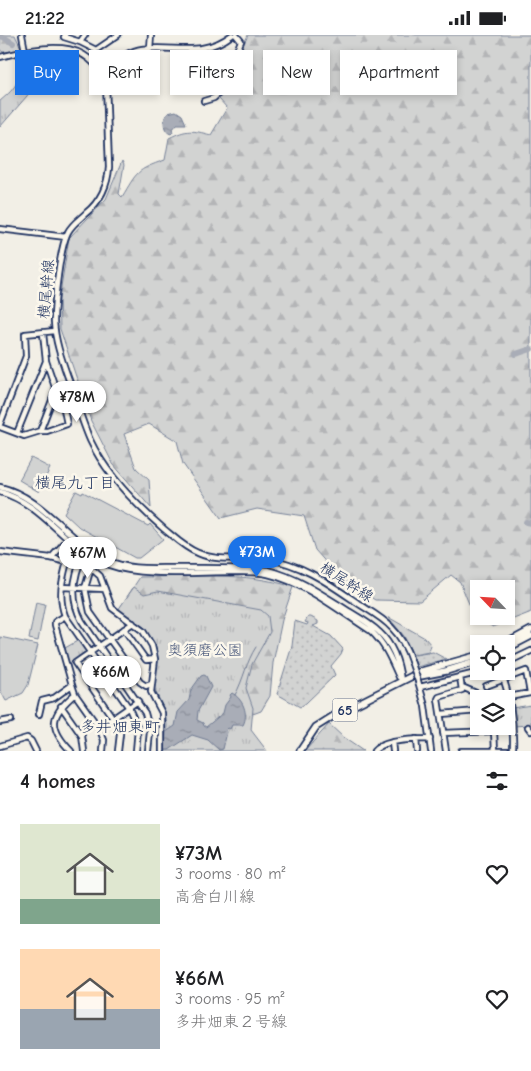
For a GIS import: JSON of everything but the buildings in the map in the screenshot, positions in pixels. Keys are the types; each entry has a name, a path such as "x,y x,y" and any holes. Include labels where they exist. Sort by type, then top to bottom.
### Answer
{"main road":[{"path":"515,639 531,630"},
{"path":"515,644 531,636"},
{"name":"65","path":"300,751 313,731 324,722 422,671 470,658"},
{"name":"65","path":"401,681 470,664"}],"street":[{"path":"22,35 25,50"},
{"path":"65,35 64,37 96,50 118,35"},
{"path":"80,42 85,35"},
{"path":"150,49 151,35"},
{"path":"143,50 202,49 212,47 234,35 241,41 218,94 214,98 204,101"},
{"path":"29,50 47,45 59,45 77,50"},
{"path":"0,57 15,53"},
{"name":"横尾幹線","path":"107,95 108,177 98,201 72,226 66,237 55,306 55,331 59,350 82,421 99,456 136,503 178,541 193,551 210,557 268,559 294,565 309,572 392,627 400,636 419,684 425,706 431,751"},
{"path":"0,229 66,237"},
{"path":"53,398 62,401 68,424 24,436 0,425 26,356 25,334 55,331"},
{"path":"40,431 56,390 46,361 43,333"},
{"path":"17,433 46,361"},
{"path":"56,390 70,385"},
{"path":"0,487 14,491 32,500 69,537"},
{"path":"0,492 18,498 30,505 86,551 110,561 136,567 268,570 286,575 308,585 378,631 388,642 400,668 401,681"},
{"path":"52,558 69,537"},
{"path":"86,551 73,587 78,614 138,701 148,721 150,735 148,751"},
{"path":"0,552 52,558 67,562 62,587 61,605 64,616 129,708 138,729 136,751"},
{"path":"152,684 146,686 140,682 90,612 85,588 91,568 100,576 112,608 147,636 152,647 155,659 152,684 151,692 162,713 162,751"},
{"path":"62,587 105,589"},
{"path":"64,616 55,622 55,625 72,685 75,694 99,729 104,740 103,751"},
{"path":"118,751 119,727 75,663 132,623"},
{"path":"124,629 146,660 155,659"},
{"path":"515,659 531,651"},
{"path":"515,675 526,671 530,693 515,696"},
{"path":"419,684 470,674"},
{"path":"446,751 439,698 460,692 462,687 460,677"},
{"path":"486,686 501,680"},
{"path":"39,714 42,701 54,698 72,685"},
{"path":"462,687 470,690"},
{"path":"71,751 55,725 57,712 75,694"},
{"path":"99,729 138,701"},
{"path":"61,706 82,737 84,751"},
{"path":"441,714 470,712"},
{"path":"0,722 11,720"},
{"path":"443,733 494,731 495,751"},
{"path":"461,751 511,751 513,749 512,735"},
{"path":"0,746 27,738 31,741 36,751"},
{"path":"416,739 417,751"},
{"path":"374,751 376,748 392,743 430,739"},
{"path":"392,743 393,751"}],"green space":[{"path":"0,35 15,35 22,50 3,52 0,50"},
{"path":"248,35 531,35 531,612 515,618 515,580 470,580 470,606 460,582 451,575 420,601 375,600 338,576 315,550 304,516 257,509 221,518 183,464 177,441 149,424 124,434 136,468 149,480 151,508 113,464 91,421 60,329 59,299 69,238 106,199 122,161 124,165 119,194 122,197 138,173 148,166 165,160 169,138 190,131 211,135 227,108 219,99 221,95 253,95 253,50 241,50"},
{"path":"15,85 15,95 28,95 0,127 0,101"},
{"path":"31,458 50,468 39,492 19,480"},
{"path":"76,491 82,494 83,492 148,526 150,524 163,539 139,558 135,558 79,527 64,513"},
{"path":"140,577 237,577 275,582 293,587 282,620 273,663 270,696 261,711 250,715 183,652 136,612 121,606"},
{"name":"奥須磨公園","path":"134,587 144,594 158,591 261,610 268,616 270,632 252,664 246,688 253,708 251,730 267,751 166,751 167,725 165,712 154,688 158,661 154,642 144,627 118,610"},
{"path":"36,602 45,604 38,641 29,639"},
{"path":"308,617 318,621 318,624 313,626 331,636 343,649 331,666 335,675 300,707 277,694 292,646 295,621 307,625 308,623 305,622"},
{"path":"388,617 425,638 431,645 429,652 413,655 404,636"},
{"path":"0,637 38,645 28,685 23,693 6,701 0,690"},
{"path":"79,640 86,651 69,664 64,650"},
{"path":"410,648 415,655 433,652 446,659 417,667"},
{"path":"531,705 531,723 515,726 515,708"},
{"path":"329,724 344,738 363,751 305,751"}],"water":[{"path":"176,111 182,115 186,124 177,124 171,134 165,129 164,119 168,113"},
{"path":"204,675 211,687 198,711 197,720 206,727 223,713 232,693 244,707 245,721 243,725 232,725 230,729 226,730 223,749 219,750 208,740 192,735 169,750 165,750 166,732 175,726 178,712 189,700 191,690 201,676"}],"waterway":[{"path":"0,35 13,43"},
{"path":"516,354 531,349"},
{"path":"526,522 531,523"},
{"path":"235,695 256,647"}],"district":[{"name":"横尾九丁目","path":"75,483"},
{"name":"多井畑東町","path":"120,727"}]}
